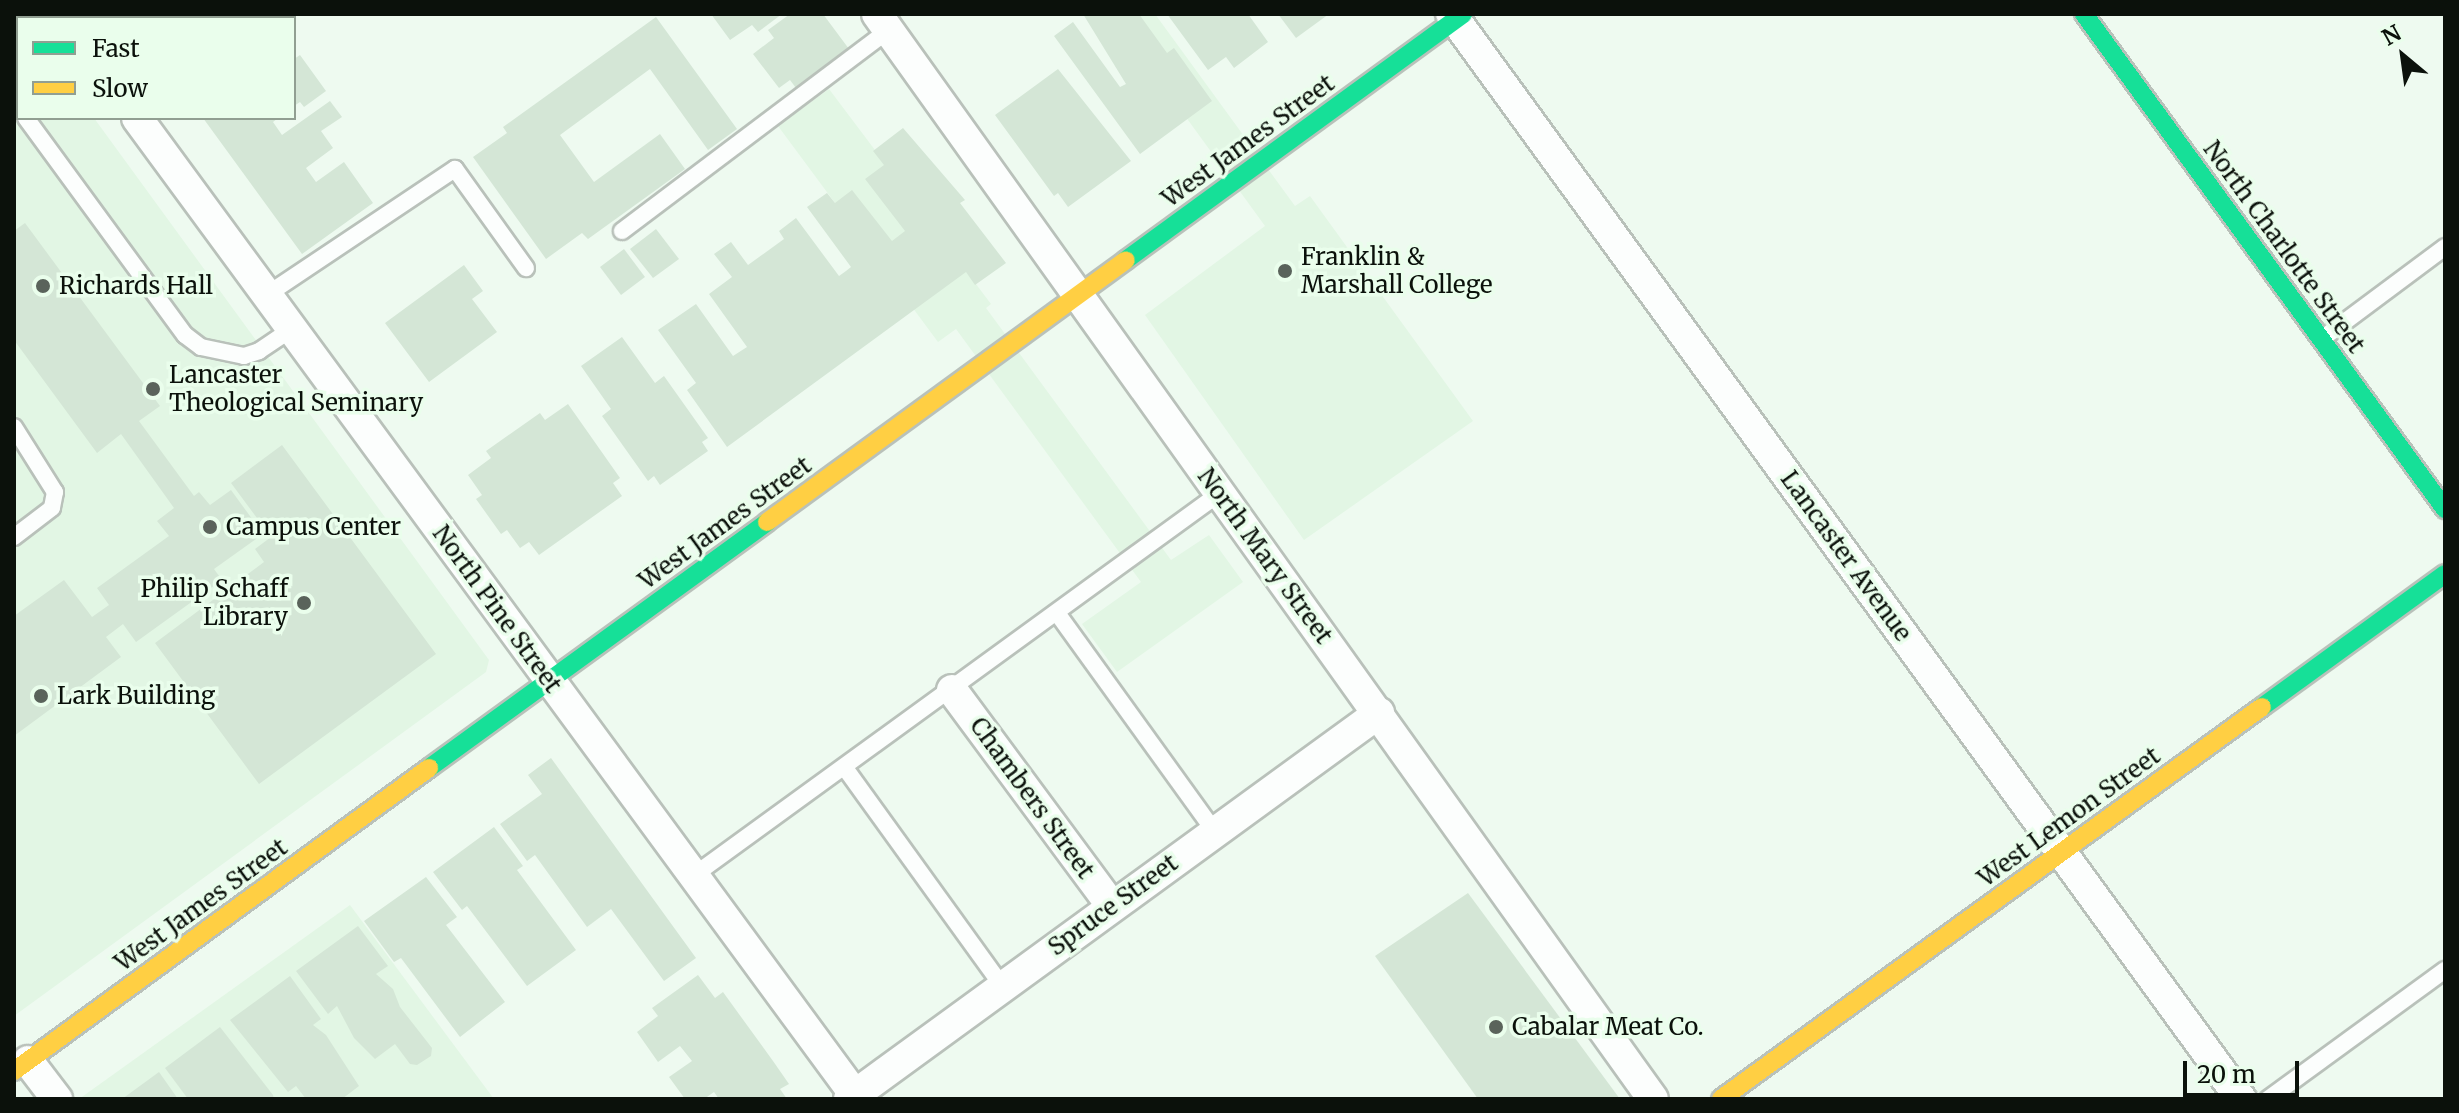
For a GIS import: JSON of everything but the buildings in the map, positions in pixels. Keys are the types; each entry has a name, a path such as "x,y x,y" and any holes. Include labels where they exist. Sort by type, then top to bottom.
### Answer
{"street":[{"name":"North Charlotte Street","path":"2084,14 2445,509"},
{"name":"West James Street","path":"21,1066 1456,16"},
{"name":"Lancaster Avenue","path":"1456,16 2241,1099"},
{"name":"North Mary Street","path":"883,22 1653,1099"},
{"name":"North Pine Street","path":"138,120 854,1098"},
{"name":"West Lemon Street","path":"1721,1099 2445,574"},
{"name":"Chambers Street","path":"952,690 1111,905"},
{"name":"Spruce Street","path":"854,1098 1111,905 1379,713"},
{"path":"21,1066 57,1099"}],"lane":[{"path":"622,231 883,22"},
{"path":"27,120 185,335 212,351 244,356 259,351 293,328"},
{"path":"268,294 455,169 526,268"},
{"path":"2322,339 2445,247"},
{"path":"14,427 55,492 52,508 14,537"},
{"path":"693,876 1220,493"},
{"path":"1057,613 1214,831"},
{"path":"845,768 1002,986"},
{"path":"2268,1099 2445,970"}],"shaded area":[{"name":"Lancaster Theological Seminary","path":"14,14 18,16 16,120 95,120 489,660 486,672 14,1016"},
{"name":"Franklin & Marshall College","path":"1111,14 1155,14 1295,206 1310,196 1473,421 1304,540 1145,315 1265,226"},
{"path":"829,89 991,304 986,308 1171,560 1209,535 1243,582 1117,672 1082,624 1141,582 956,329 938,342 778,126"},
{"path":"350,905 494,1099 79,1099"}],"traffic: fast":[{"path":"1126,260 1463,14"},
{"path":"2084,14 2445,509"},
{"path":"429,768 767,522"},
{"path":"2262,707 2445,574"}],"traffic: slow":[{"path":"767,522 1126,260"},
{"path":"1721,1099 2262,707"},
{"path":"14,1071 429,768"}],"place":[{"name":"Franklin & Marshall College","path":"1285,271"},
{"name":"Richards Hall","path":"43,286"},
{"name":"Lancaster Theological Seminary","path":"153,389"},
{"name":"Campus Center","path":"210,527"},
{"name":"Philip Schaff Library","path":"304,603"},
{"name":"Lark Building","path":"41,696"},
{"name":"Cabalar Meat Co.","path":"1496,1027"}]}
